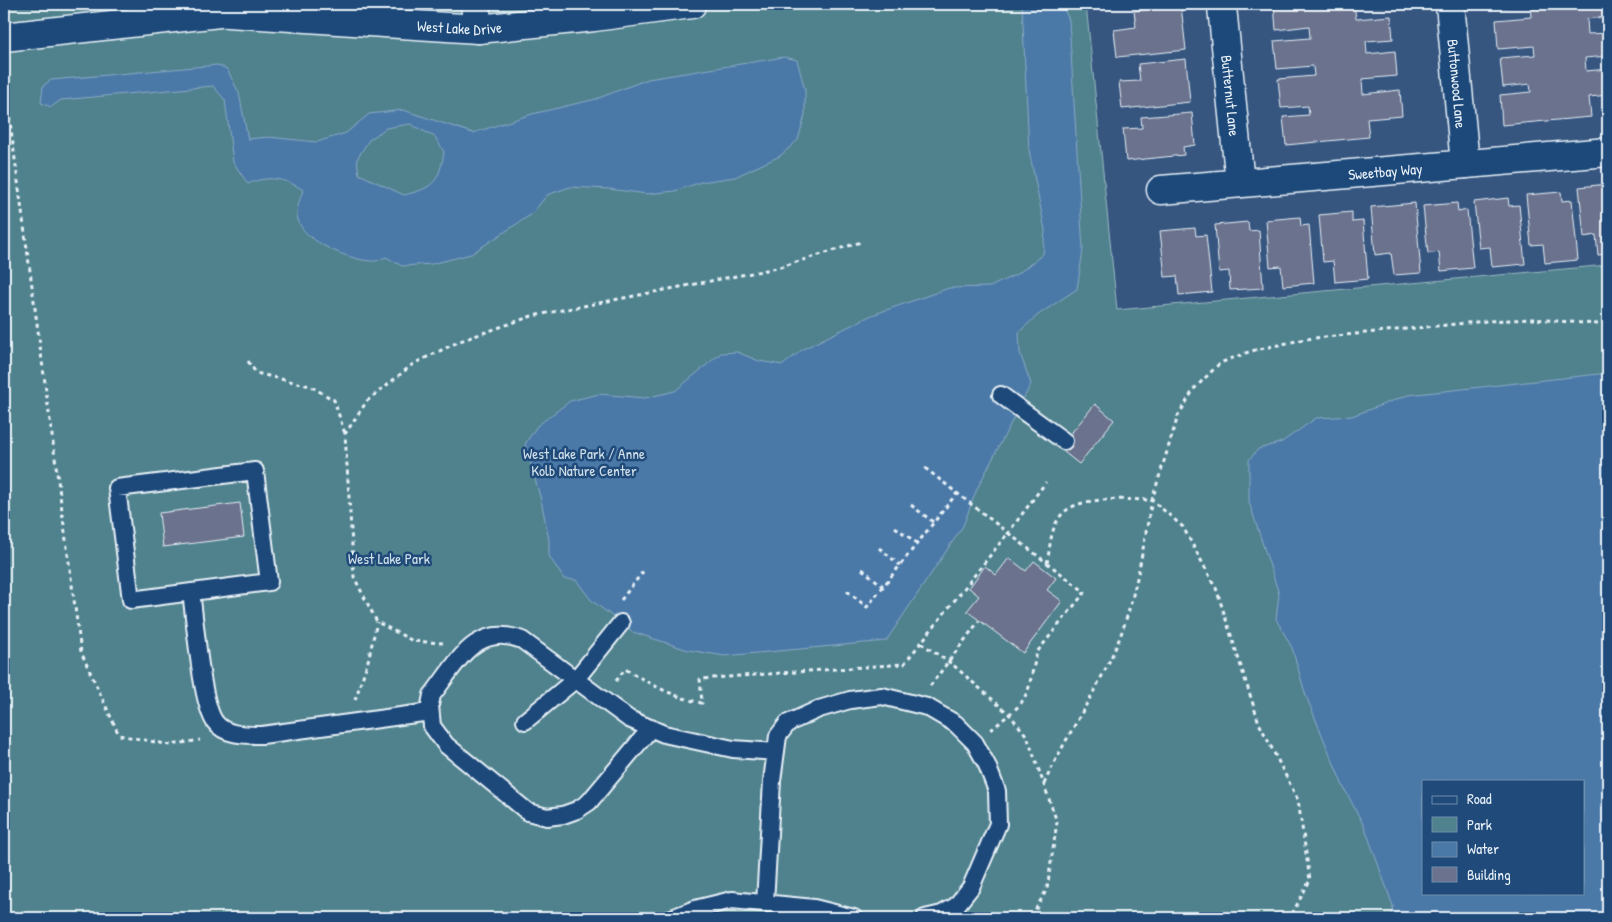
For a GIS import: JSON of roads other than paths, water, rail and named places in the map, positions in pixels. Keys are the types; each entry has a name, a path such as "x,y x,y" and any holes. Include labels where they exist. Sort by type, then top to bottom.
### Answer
{"street":[{"name":"West Lake Drive","path":"4,37 228,13 291,4"},
{"name":"West Lake Drive","path":"228,13 594,17 692,4"},
{"name":"Buttonwood Lane","path":"1450,4 1465,164"},
{"name":"Butternut Lane","path":"1222,7 1240,183"},
{"name":"Sweetbay Way","path":"1161,190 1608,152"}],"lane":[{"path":"1001,395 1064,441"},
{"path":"255,471 269,582 191,592 131,600 117,488 255,471"},
{"path":"191,592 205,695 215,723 236,734 262,735 430,712"},
{"path":"525,721 580,673 621,623"},
{"path":"651,728 589,802 577,810 546,817 528,812 446,745 432,726 430,712 432,695 470,646 491,636 507,634 522,640 580,673 629,719 651,728 664,734 733,749 776,752"},
{"path":"765,903 772,781 778,736 788,723 820,709 850,700 882,696 927,707 956,724 975,743 987,765 997,791 998,824 971,887 956,906 942,914 925,918"},
{"path":"672,918 695,909 732,900 814,908 854,918"}],"water":[{"path":"1022,4 1062,4 1069,20 1083,250 1077,289 1038,315 1019,332 1020,353 1031,384 977,489 963,526 886,641 725,656 688,650 633,632 591,600 576,580 564,579 549,556 549,540 541,500 525,444 537,426 570,401 599,394 645,398 675,391 721,353 737,352 759,361 783,365 803,349 872,315 949,288 990,287 1019,273 1043,254 1045,230 1029,150"},
{"path":"784,57 797,60 805,90 805,115 798,140 780,156 735,177 701,182 675,191 647,194 609,189 570,187 547,195 532,214 471,254 432,264 402,266 386,257 373,261 352,257 329,248 309,236 298,220 297,209 303,190 296,186 276,179 262,179 248,184 233,162 225,100 213,86 61,100 51,107 41,103 43,86 51,80 217,65 227,69 239,93 248,139 268,137 317,142 346,133 369,114 403,110 473,133 532,114 596,99 648,79","holes":["410,124 435,137 444,152 440,171 433,182 422,190 404,195 359,174 357,159 369,140 386,128"]},
{"path":"1608,373 1608,918 1391,918 1393,906 1365,828 1343,786 1306,696 1292,648 1276,619 1279,594 1249,502 1249,460 1258,449 1282,442 1316,418 1352,416 1408,395"}],"park label":[{"name":"West Lake Park / Anne Kolb Nature Center","path":"584,462"},
{"name":"West Lake Park","path":"389,558"}]}
